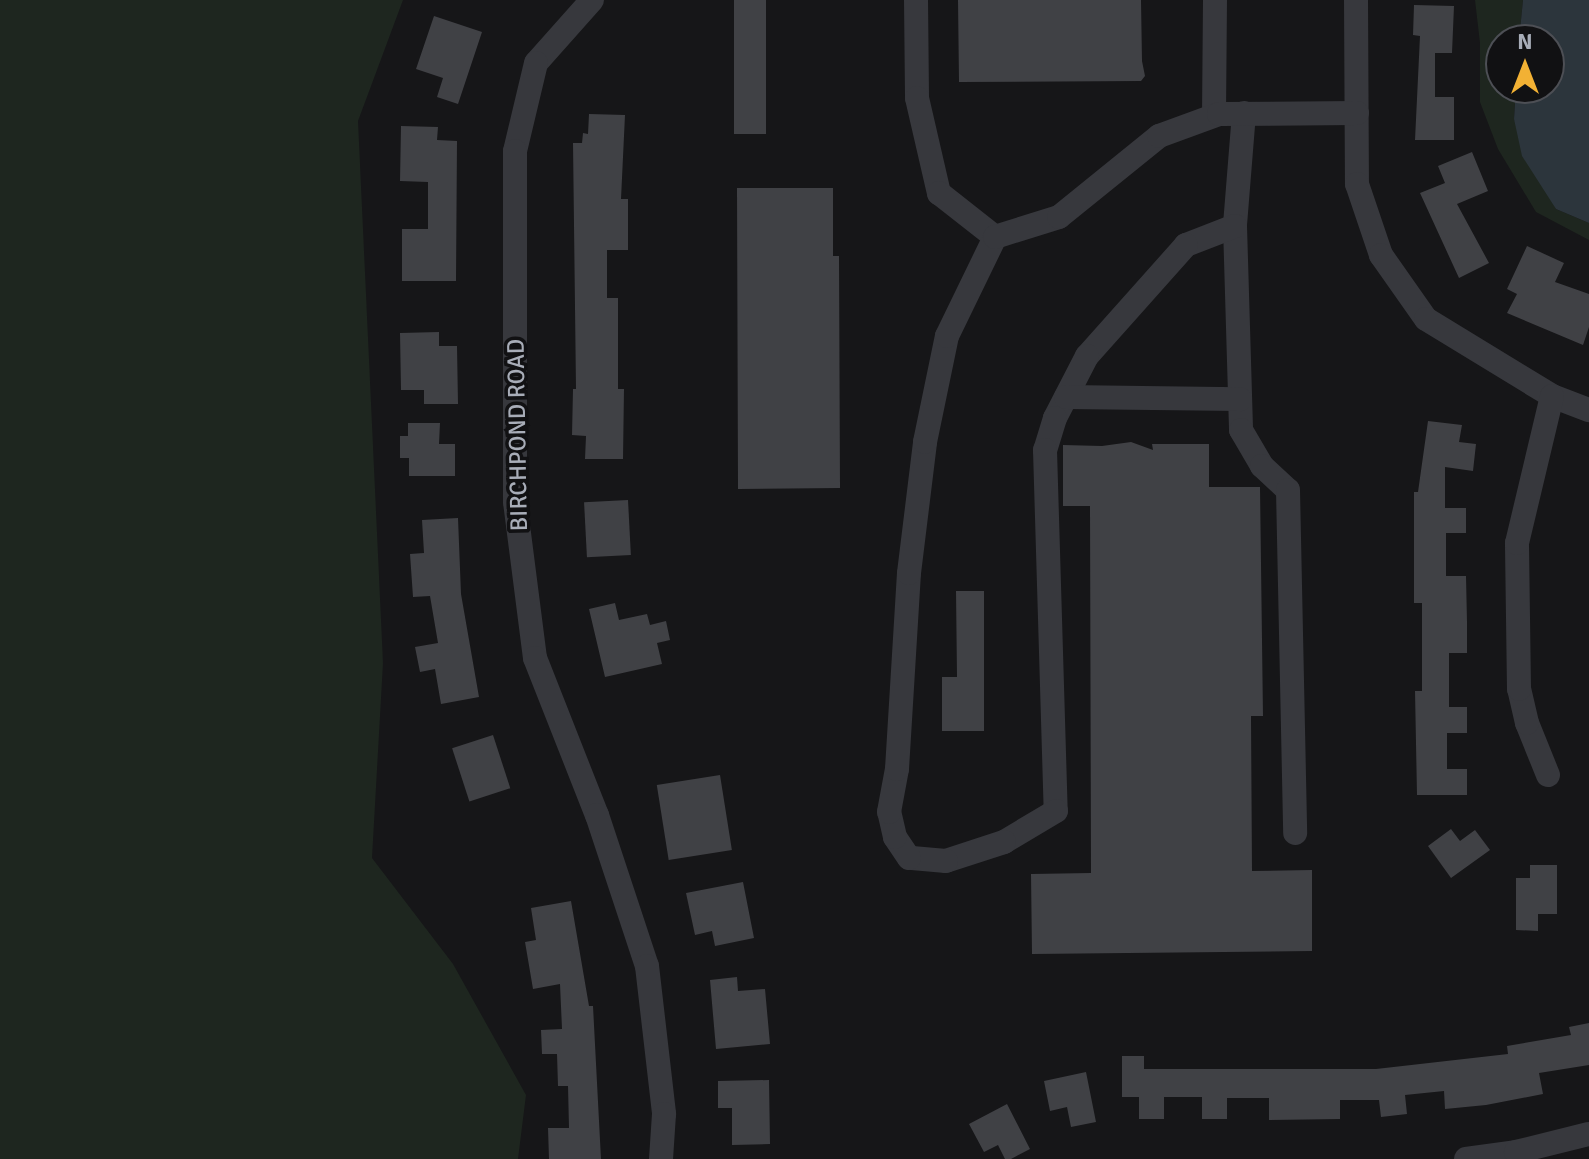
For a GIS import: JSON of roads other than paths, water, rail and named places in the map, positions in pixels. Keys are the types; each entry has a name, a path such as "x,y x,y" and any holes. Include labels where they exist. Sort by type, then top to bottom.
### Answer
{"street":[{"name":"BIRCHPOND ROAD","path":"592,0 536,63 515,151 515,502 535,658 597,815 647,966 664,1114 661,1159"},
{"path":"916,0 917,98 939,193 995,237"},
{"path":"1214,115 1215,0"},
{"path":"1356,0 1357,184 1381,255 1426,319 1552,396 1589,410"},
{"path":"1244,113 1235,226 1241,430 1262,466 1288,490 1295,833"},
{"path":"1235,226 1186,245 1087,356 1066,397 1045,450 1056,811 1004,842 946,861 909,858 895,837 889,812 897,769 909,573 925,442 947,336 995,237 1059,217 1159,136 1214,115 1357,113"},
{"path":"1548,775 1527,723 1519,689 1517,543 1552,396"},
{"path":"1066,397 1240,399"},
{"path":"1466,1159 1516,1152 1589,1134"}]}
